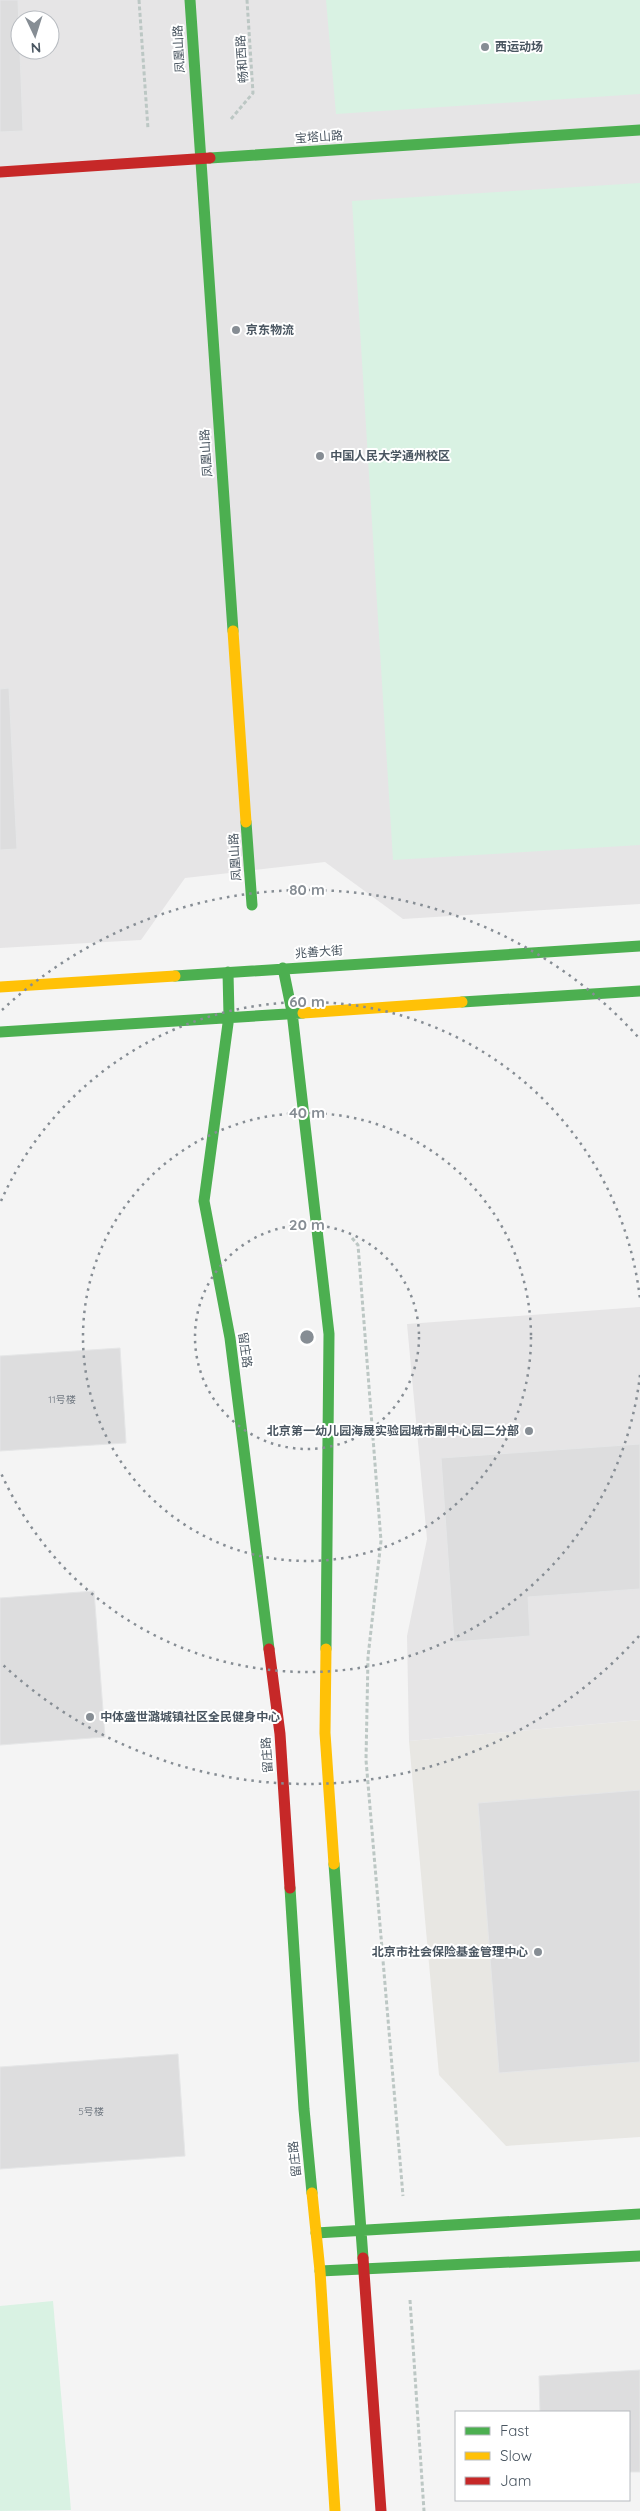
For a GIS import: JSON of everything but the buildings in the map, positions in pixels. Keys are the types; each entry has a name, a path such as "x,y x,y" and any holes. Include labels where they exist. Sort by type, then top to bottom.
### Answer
{"main road":[{"name":"凤凰山路","path":"190,0 199,158 252,904"},
{"name":"宝塔山路","path":"0,172 640,130"},
{"name":"兆善大街","path":"0,987 640,946"},
{"path":"282,968 292,1012 329,1334 325,1733 381,2511"},
{"name":"留庄路","path":"228,972 229,1016 204,1201 230,1338 278,1715 304,2109 320,2272 335,2511"},
{"path":"0,1032 640,991"},
{"path":"316,2233 640,2214"},
{"path":"320,2272 363,2268 640,2256"}],"path":[{"path":"139,0 151,161"},
{"name":"畅和西路","path":"229,122 253,93 247,0"},
{"path":"346,1232 358,1245 380,1541 368,1657 366,1760 405,2228"},
{"path":"408,2267 424,2511"}],"shaded area":[{"name":"中国人民大学通州校区","path":"0,0 640,0 640,904 403,919 325,862 185,878 141,940 0,948"},
{"name":"北京第一幼儿园海晟实验园城市副中心园二分部","path":"640,1307 640,1720 409,1741 407,1636 427,1539 407,1324"},
{"path":"640,1720 640,2137 506,2146 439,2075 409,1741"}],"green space":[{"name":"西运动场","path":"326,0 640,0 640,94 336,114"},
{"path":"640,183 640,845 393,860 352,201"},
{"path":"53,2301 71,2510 0,2511 0,2306"}],"traffic: fast":[{"path":"190,0 233,631"},
{"path":"210,158 640,130"},
{"path":"246,822 252,905"},
{"path":"175,976 640,946"},
{"path":"283,968 292,1012 329,1334 326,1649"},
{"path":"228,972 229,1016 204,1201 230,1338 269,1649"},
{"path":"462,1002 640,991"},
{"path":"0,1032 303,1013"},
{"path":"334,1864 363,2258"},
{"path":"290,1888 304,2109 312,2193"},
{"path":"316,2233 640,2214"},
{"path":"320,2271 640,2256"}],"traffic: slow":[{"path":"233,631 246,822"},
{"path":"0,987 175,976"},
{"path":"303,1013 462,1002"},
{"path":"326,1649 325,1733 334,1864"},
{"path":"312,2193 320,2271 335,2511"}],"traffic: jam":[{"path":"0,172 210,158"},
{"path":"269,1649 280,1734 290,1888"},
{"path":"363,2258 381,2511"}],"place":[{"name":"西运动场","path":"485,47"},
{"name":"京东物流","path":"236,330"},
{"name":"中国人民大学通州校区","path":"320,456"},
{"name":"北京第一幼儿园海晟实验园城市副中心园二分部","path":"529,1431"},
{"name":"中体盛世潞城镇社区全民健身中心","path":"90,1717"},
{"name":"北京市社会保险基金管理中心","path":"538,1952"}]}
